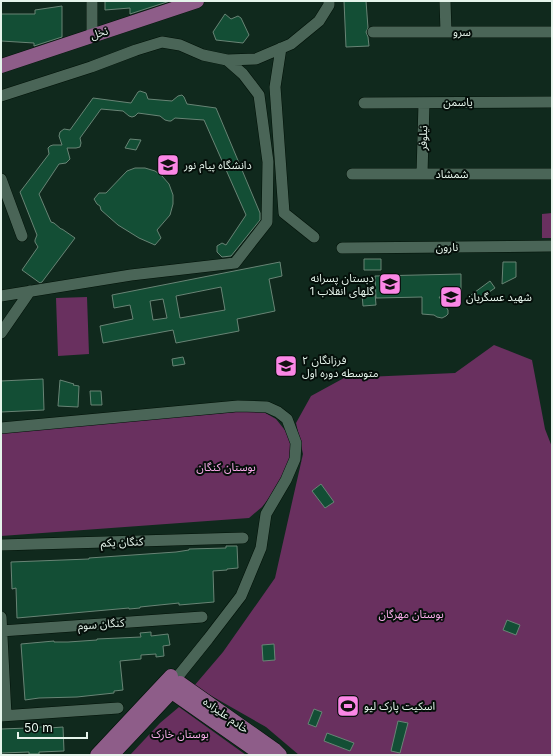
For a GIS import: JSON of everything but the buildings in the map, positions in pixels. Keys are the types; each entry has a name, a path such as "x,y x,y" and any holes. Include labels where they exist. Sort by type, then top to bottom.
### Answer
{"main road":[{"name":"نخل","path":"1,66 197,1"},
{"path":"97,755 172,683"},
{"path":"112,755 172,683"},
{"name":"خادم علیزاده","path":"172,683 262,755"},
{"name":"خادم علیزاده","path":"172,683 275,750 280,755"}],"street":[{"path":"92,1 92,36"},
{"path":"1,96 162,42 180,45 203,55 227,60 256,58 291,44 319,22 329,5 329,1"},
{"path":"445,1 446,32"},
{"name":"سرو","path":"373,32 552,32"},
{"path":"281,48 275,87 284,213 314,237"},
{"path":"1,296 131,275 235,263 267,222 268,162 259,96 243,74 227,60"},
{"name":"یاسمن","path":"364,103 552,102"},
{"name":"نیلوفر","path":"422,174 424,103"},
{"name":"شمشاد","path":"352,174 552,174"},
{"path":"1,178 22,236"},
{"name":"نارون","path":"342,248 552,246"},
{"path":"1,333 30,291"},
{"path":"1,428 238,406 267,407 278,412 287,419 296,443 295,459 286,480 266,514 261,548 241,596 172,683"},
{"name":"کنگان یکم","path":"1,546 244,538"},
{"path":"1,617 3,716 118,708"},
{"name":"کنگان سوم","path":"1,631 202,617"}],"green space":[{"path":"552,213 552,238 542,238 542,214"},
{"path":"87,297 89,354 58,356 56,298"},
{"name":"بوستان مهرگان","path":"494,345 532,360 545,429 552,447 552,755 299,755 266,727 194,686 223,652 275,578 303,454 296,423 311,396 344,378 455,373"},
{"name":"بوستان کنگان","path":"260,410 276,419 288,434 293,449 290,463 273,493 262,507 249,518 1,536 1,432"},
{"name":"بوستان خارک","path":"179,707 246,755 130,755 160,723"}],"place":[{"name":"دانشگاه پیام نور","path":"168,165"},
{"name":"دبستان پسرانه گلهای انقلاب 1","path":"390,284"},
{"name":"شهید عسگریان","path":"451,297"},
{"name":"فرزانگان ۲ متوسطه دوره اول","path":"286,366"},
{"name":"اسکیت پارک لیو","path":"348,706"}]}
